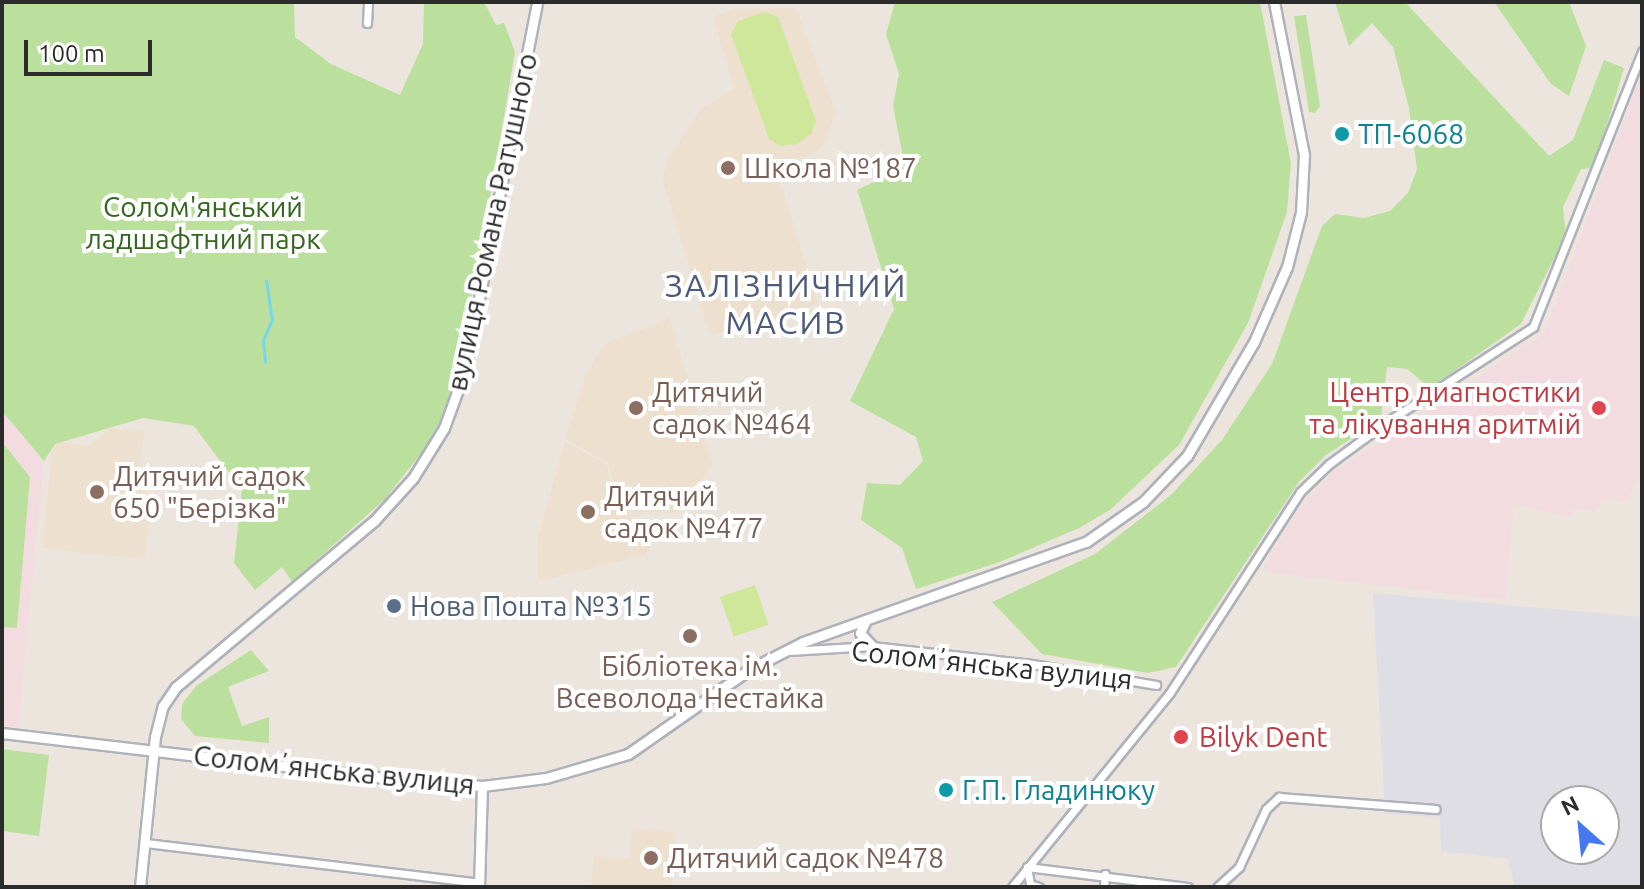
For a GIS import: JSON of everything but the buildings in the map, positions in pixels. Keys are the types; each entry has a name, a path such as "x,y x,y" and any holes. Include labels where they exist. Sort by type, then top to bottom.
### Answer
{"main road":[{"name":"вулиця Романа Ратушного","path":"140,887 154,752 163,706 176,688 374,521 413,478 444,428 465,370 537,2"},
{"path":"783,651 1086,542 1156,490 1200,437 1275,298 1301,212 1301,123 1274,2"},
{"path":"866,620 860,633 872,646"},
{"name":"Соломʼянська вулиця","path":"2,733 482,786 576,772 628,754 783,651"},
{"path":"480,885 482,786"}],"street":[{"path":"367,23 368,2"},
{"path":"1012,887 1171,687 1300,492 1329,464 1533,327 1642,51"},
{"name":"Соломʼянська вулиця","path":"783,651 872,646 1032,664 1156,685 1165,681 1171,687"},
{"path":"1156,685 1164,696"},
{"path":"1217,887 1239,867 1266,809 1279,797 1436,809"},
{"path":"145,843 480,885"},
{"path":"1027,867 1105,874 1188,887"},
{"path":"1027,867 1030,884 1039,887"},
{"path":"1104,887 1105,874"}],"shaded area":[{"name":"Школа №187","path":"796,8 836,113 823,146 779,176 818,304 710,336 663,181 667,161 701,109 734,89 713,17 734,9"},
{"path":"1642,72 1642,479 1636,480 1628,501 1603,500 1595,512 1575,508 1572,518 1514,504 1505,600 1271,573 1264,567 1295,515 1331,474 1544,333"},
{"name":"Дитячий садок №464","path":"670,318 713,465 677,513 645,512 634,519 628,503 618,503 608,463 565,439 585,377 604,344"},
{"path":"2,411 44,461 18,727 2,725"},
{"name":"Дитячий садок 650 \"Берізка\"","path":"112,428 145,432 137,476 152,503 144,559 42,548 53,441 88,446"},
{"name":"Дитячий садок №477","path":"565,441 606,464 617,505 627,505 633,520 655,539 645,555 538,581 537,541"},
{"path":"1373,593 1642,617 1642,887 1515,887 1508,859 1441,851 1440,817 1385,814"},
{"name":"Дитячий садок №478","path":"632,828 676,833 671,887 591,887 594,856 629,859"}],"green space":[{"name":"Солом'янський ладшафтний парк","path":"2,2 294,2 295,37 331,64 400,95 423,44 424,2 484,2 496,25 504,23 515,52 479,265 446,409 429,443 385,499 292,582 282,567 255,590 234,563 242,490 194,426 143,418 55,444 44,461 2,411"},
{"path":"895,2 1260,2 1291,163 1287,212 1248,323 1179,445 1110,510 1079,528 1000,562 916,589 902,548 861,520 867,483 900,485 923,461 916,437 850,401 894,309 857,190 905,167 893,106 899,74 886,34"},
{"path":"1335,2 1405,2 1549,156 1573,140 1604,60 1624,68 1594,168 1581,169 1563,207 1566,235 1521,324 1430,388 1407,369 1387,367 1381,419 1326,455 1299,482 1176,667 1148,673 1042,654 992,602 1095,554 1171,495 1222,440 1272,364 1322,226 1335,214 1364,218 1390,211 1408,193 1417,169 1409,108 1393,47 1372,23 1349,46"},
{"path":"1494,2 1569,2 1586,46 1569,96 1551,84"},
{"path":"765,12 778,17 816,121 811,134 797,144 780,146 769,139 731,34 738,21"},
{"path":"1306,15 1320,106 1315,113 1309,112 1294,16"},
{"path":"2,442 30,477 17,628 2,627"},
{"path":"755,585 769,625 734,637 720,597"},
{"path":"251,650 269,671 228,687 242,726 269,717 269,743 195,736 181,719 182,704 196,686"},
{"path":"2,749 49,755 39,836 2,831"}],"waterway":[{"path":"265,362 263,340 272,320 266,280"}],"place":[{"name":"ТП-6068","path":"1342,134"},
{"name":"Школа №187","path":"728,168"},
{"name":"Дитячий садок №464","path":"636,408"},
{"name":"Центр диагностики та лікування аритмій","path":"1599,408"},
{"name":"Дитячий садок 650 \"Берізка\"","path":"97,492"},
{"name":"Дитячий садок №477","path":"588,512"},
{"name":"Нова Пошта №315","path":"394,606"},
{"name":"Бібліотека ім. Всеволода Нестайка","path":"690,636"},
{"name":"Bilyk Dent","path":"1181,737"},
{"name":"Г.П. Гладинюку","path":"946,790"},
{"name":"Дитячий садок №478","path":"651,858"}],"district":[{"name":"ЗАЛІЗНИЧНИЙ МАСИВ","path":"786,304"}]}
